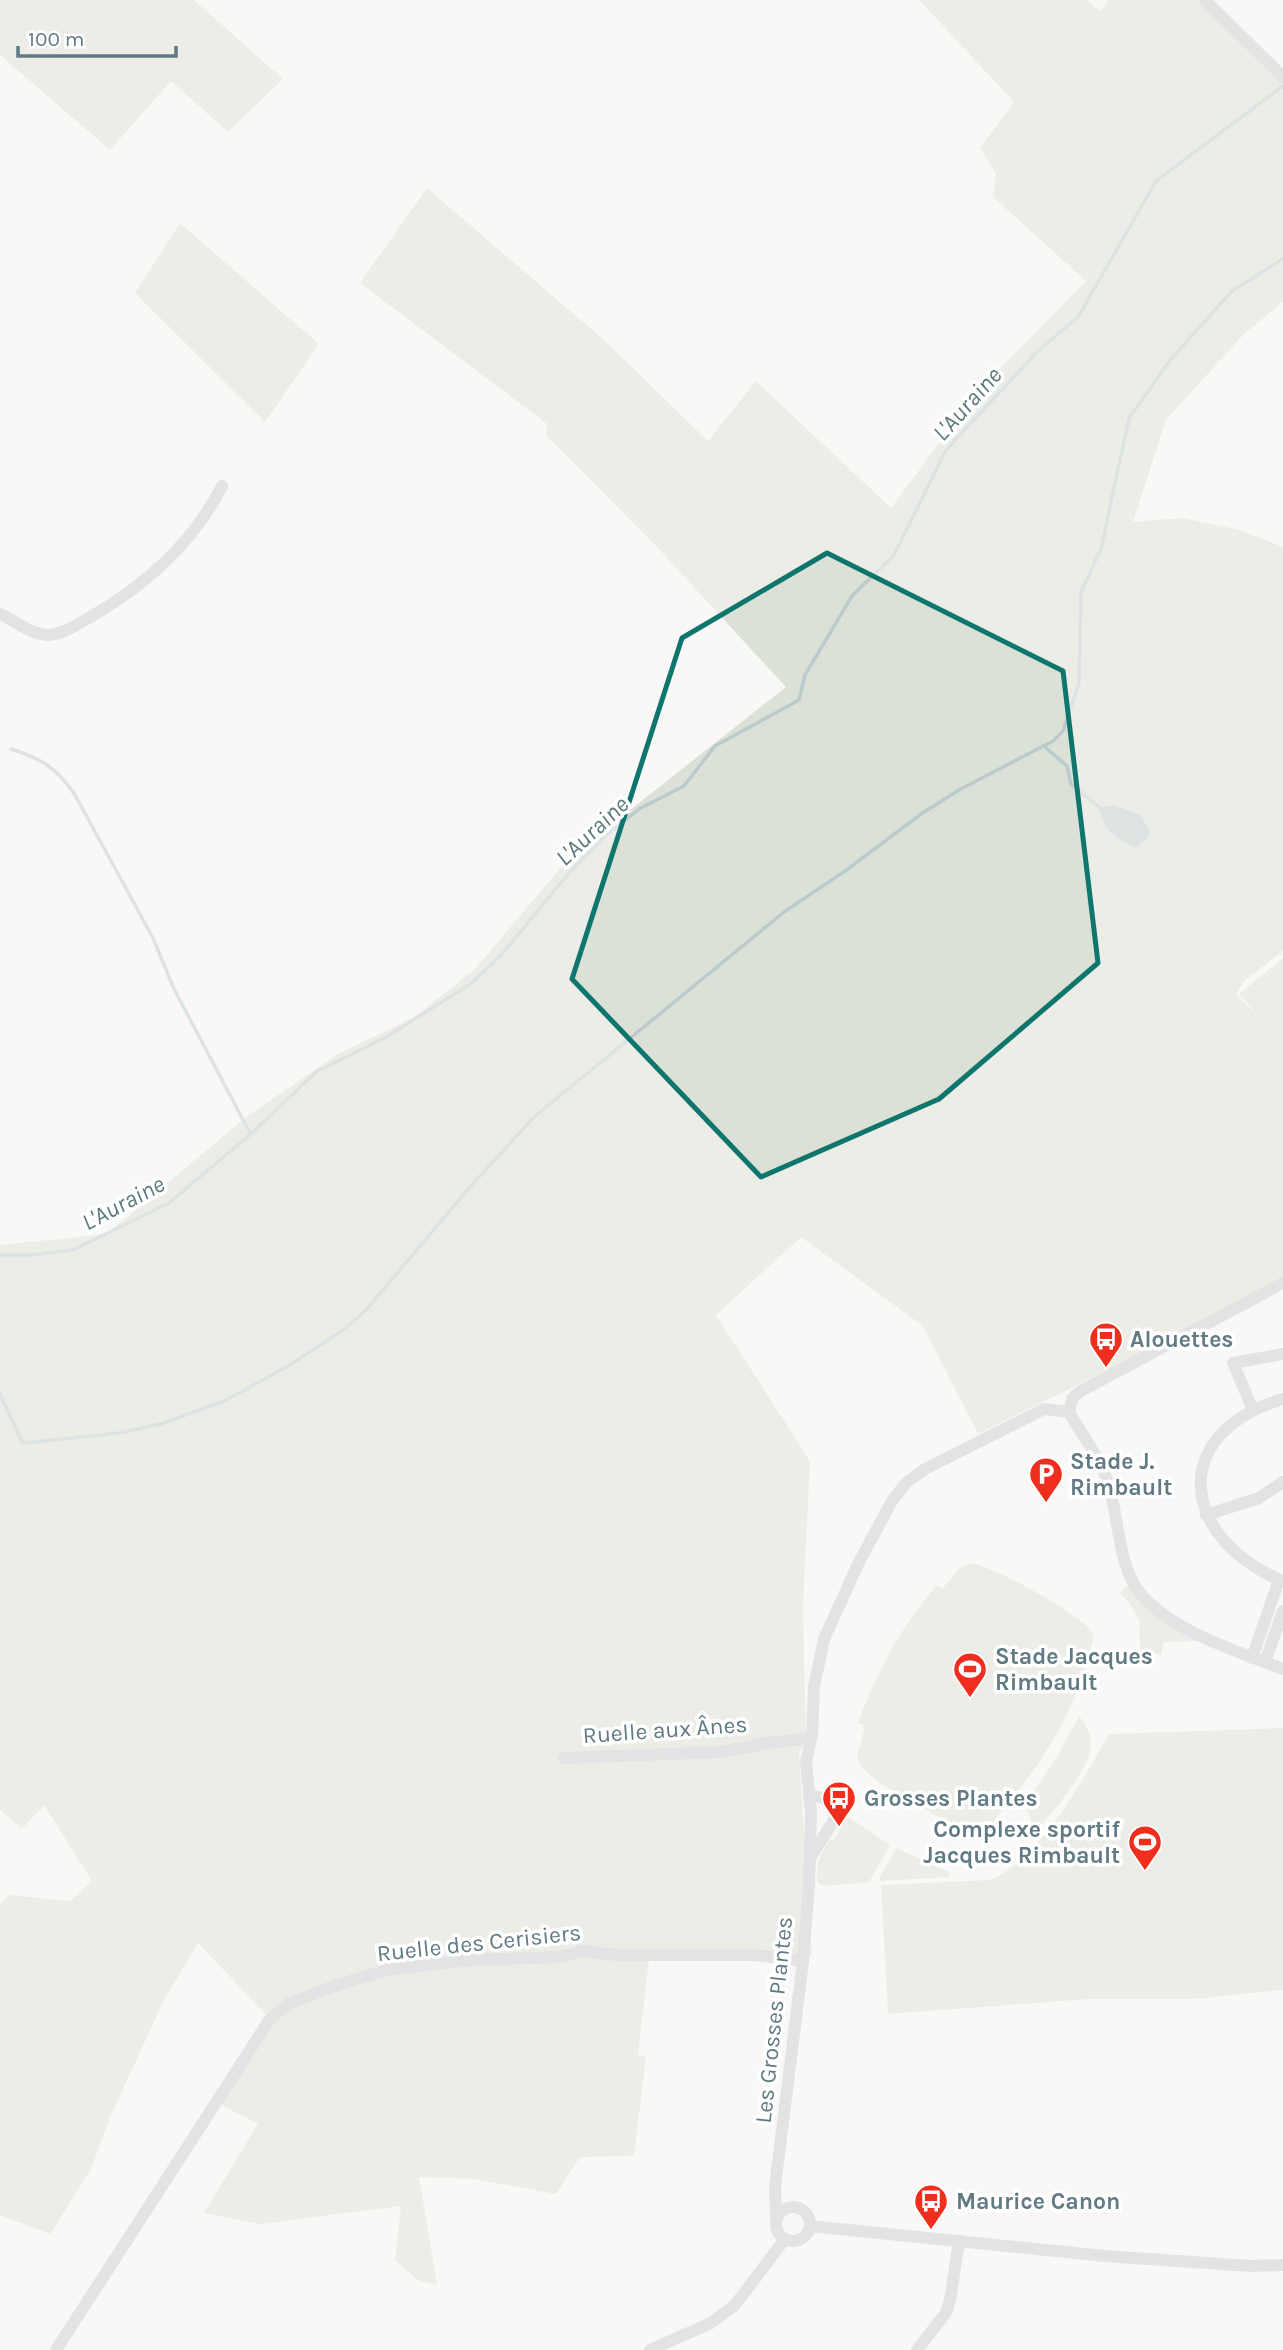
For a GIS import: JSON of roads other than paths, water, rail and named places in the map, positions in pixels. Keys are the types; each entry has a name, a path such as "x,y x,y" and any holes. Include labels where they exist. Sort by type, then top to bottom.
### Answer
{"street":[{"path":"1205,0 1283,77"},
{"path":"0,614 40,634 52,635 68,630 112,604 164,565 210,511 222,486"},
{"path":"1283,1283 1079,1392 1072,1399 1069,1412 1105,1473 1127,1567 1141,1594 1172,1620 1210,1641 1283,1669"},
{"path":"1253,1410 1233,1363 1283,1353"},
{"path":"1252,1658 1281,1580 1247,1561 1217,1534 1200,1495 1201,1476 1206,1455 1228,1425 1253,1410 1283,1399"},
{"name":"Les Grosses Plantes","path":"776,2219 775,2186 803,1961 810,1858 806,1762 811,1738 814,1687 824,1639 859,1562 892,1501 906,1483 925,1469 1044,1409 1069,1412"},
{"path":"1206,1514 1259,1497 1283,1482"},
{"path":"1265,1662 1283,1611"},
{"name":"Ruelle aux Ânes","path":"564,1758 722,1752 811,1738"},
{"path":"809,1797 818,1795 827,1799 833,1805 836,1817 810,1858"},
{"name":"Ruelle des Cerisiers","path":"56,2350 270,2019 288,2004 337,1985 391,1969 471,1960 560,1957 583,1951 616,1955 754,1955 803,1961"},
{"path":"775,2186 788,2207 804,2211 809,2220 810,2226 801,2239 785,2239"},
{"path":"785,2239 776,2228 776,2219 788,2207"},
{"path":"810,2226 1104,2256 1251,2266 1283,2265"},
{"path":"650,2350 711,2323 735,2305 785,2239"},
{"path":"917,2350 945,2314 950,2301 960,2241"}],"waterway":[{"name":"L'Auraine","path":"0,1255 32,1255 73,1250 169,1203 252,1133 316,1072 388,1036 472,983 502,954 569,873 604,837 639,809 684,786 715,746 799,700 805,675 852,596 894,555 946,450 1036,353 1078,317 1156,181 1283,86"},
{"path":"0,1394 22,1442 27,1443 118,1433 161,1424 224,1401 285,1368 342,1331 366,1310 470,1187 534,1117 784,912 845,871 921,814 959,790 1053,741 1063,731 1079,683 1081,592 1101,549 1129,418 1171,359 1232,291 1283,259"},
{"path":"1045,747 1067,766 1071,784 1100,808"},
{"path":"11,749 48,765 75,795 153,938 174,989 250,1133"}],"place":[{"name":"Alouettes","path":"1106,1369"},
{"name":"Stade J. Rimbault","path":"1046,1504"},
{"name":"Stade Jacques Rimbault","path":"970,1699"},
{"name":"Grosses Plantes","path":"839,1828"},
{"name":"Complexe sportif Jacques Rimbault","path":"1145,1872"},
{"name":"Maurice Canon","path":"931,2231"}]}
